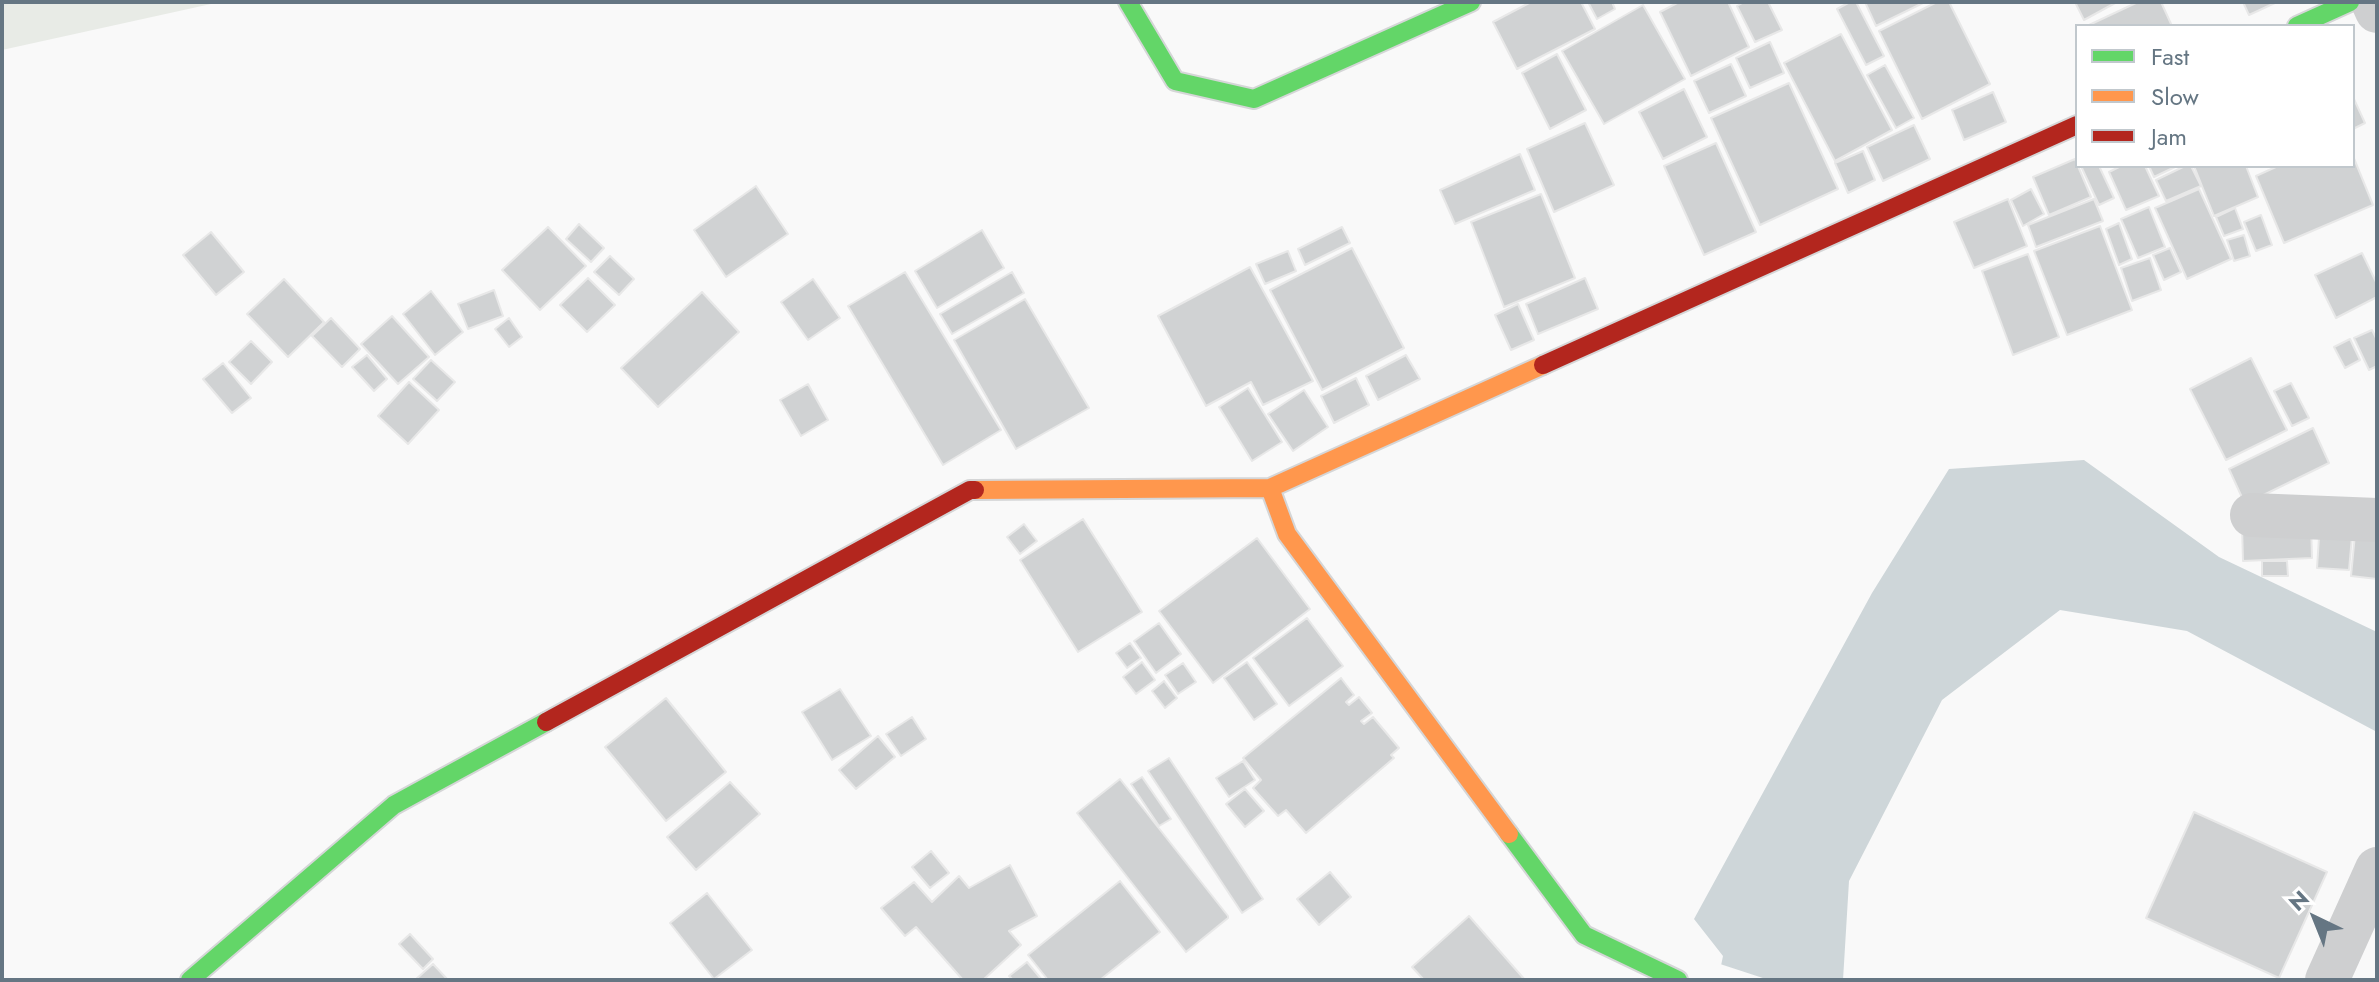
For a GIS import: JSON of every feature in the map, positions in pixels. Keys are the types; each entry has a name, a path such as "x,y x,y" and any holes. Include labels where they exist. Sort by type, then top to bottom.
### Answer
{"street":[{"path":"1128,2 1175,81 1254,99 1471,2"},
{"path":"2301,24 2350,2"},
{"path":"2373,2 2377,11"},
{"path":"190,980 394,805 970,490 1270,488 2075,126"},
{"path":"1270,488 1287,534 1584,935 1678,980"},
{"path":"2252,515 2377,520"},
{"path":"2327,980 2377,869"}],"shaded area":[{"path":"2,2 220,2 2,50"},
{"path":"2084,460 2219,557 2377,632 2377,732 2187,631 2060,610 1942,700 1849,881 1843,980 1718,980 1723,956 1694,919 1872,593 1949,469"}],"pier":[{"path":"1717,963 1769,980 1714,980"}],"building":[{"path":"1531,2 1581,2 1595,29 1517,69 1493,22"},
{"path":"1588,2 1612,2 1615,9 1597,19"},
{"path":"1679,2 1728,2 1749,47 1691,76 1660,12"},
{"path":"1744,2 1768,2 1782,30 1755,42 1737,6"},
{"path":"1856,2 1884,56 1866,65 1837,9"},
{"path":"1865,2 1925,2 1876,26"},
{"path":"1937,2 1949,2 1990,84 1922,119 1879,31"},
{"path":"2075,2 2117,2 2084,20"},
{"path":"2138,2 2161,2 2171,24 2091,24"},
{"path":"2243,2 2277,2 2249,15"},
{"path":"1643,5 1685,79 1604,124 1562,51"},
{"path":"1841,34 1892,130 1835,161 1784,63"},
{"path":"1770,42 1784,73 1750,88 1736,58"},
{"path":"1557,54 1586,110 1550,129 1522,73"},
{"path":"1731,64 1746,96 1709,113 1694,81"},
{"path":"1885,65 1914,118 1896,128 1867,75"},
{"path":"1789,83 1838,189 1760,225 1711,118"},
{"path":"1684,89 1707,137 1663,159 1639,112"},
{"path":"1993,92 2006,122 1964,140 1952,110"},
{"path":"2355,101 2365,123 2355,128"},
{"path":"1585,123 1614,185 1554,212 1527,149"},
{"path":"1914,125 1930,159 1883,181 1867,147"},
{"path":"1716,143 1756,232 1704,255 1664,166"},
{"path":"1863,151 1875,180 1848,193 1835,163"},
{"path":"1520,154 1535,190 1455,224 1440,190"},
{"path":"2075,159 2075,168 2079,168 2091,197 2049,215 2033,177"},
{"path":"2355,161 2373,205 2284,243 2256,176 2274,168 2355,168"},
{"path":"2082,168 2100,168 2114,198 2099,205"},
{"path":"2117,168 2146,168 2159,196 2126,210 2109,172"},
{"path":"2150,168 2173,168 2154,177"},
{"path":"2181,168 2192,168 2201,186 2166,201 2156,180"},
{"path":"2195,168 2247,168 2258,197 2214,216"},
{"path":"756,186 788,234 726,277 694,230"},
{"path":"2031,189 2044,214 2023,226 2011,200"},
{"path":"2199,189 2231,259 2187,279 2155,208"},
{"path":"1541,194 1575,278 1504,307 1471,222"},
{"path":"2008,199 2027,246 1974,268 1954,222"},
{"path":"2094,199 2103,221 2036,247 2028,225"},
{"path":"2149,207 2165,247 2138,258 2121,219"},
{"path":"2235,208 2243,229 2224,236 2216,217"},
{"path":"2261,215 2272,245 2256,251 2244,222"},
{"path":"2119,223 2132,259 2119,265 2106,229"},
{"path":"579,224 604,248 591,262 566,239"},
{"path":"2100,226 2132,310 2067,335 2034,251"},
{"path":"548,227 586,266 540,310 502,270"},
{"path":"1342,227 1350,243 1305,265 1298,249"},
{"path":"982,230 1004,268 937,308 915,271"},
{"path":"211,232 244,272 216,295 183,255"},
{"path":"2244,235 2250,256 2234,261 2227,240"},
{"path":"1352,248 1404,348 1322,390 1270,290"},
{"path":"2170,248 2181,272 2164,280 2153,255"},
{"path":"1288,251 1296,271 1265,284 1256,264"},
{"path":"2362,253 2377,284 2377,297 2336,318 2315,275"},
{"path":"2028,254 2059,337 2013,355 1982,271"},
{"path":"610,256 634,279 619,295 594,272"},
{"path":"2150,258 2161,290 2132,301 2121,268"},
{"path":"1250,267 1313,381 1263,405 1251,382 1206,406 1158,316"},
{"path":"905,272 1001,430 943,465 848,306"},
{"path":"1012,272 1024,293 952,334 940,314"},
{"path":"588,278 615,305 587,332 560,305"},
{"path":"1585,278 1598,309 1538,334 1526,304"},
{"path":"284,279 324,322 288,357 247,314"},
{"path":"813,279 840,318 808,340 781,302"},
{"path":"494,290 503,316 468,329 458,304"},
{"path":"431,291 463,332 435,355 403,314"},
{"path":"702,292 739,332 658,407 621,368"},
{"path":"1025,299 1089,408 1016,449 954,340"},
{"path":"1518,304 1534,340 1511,350 1495,315"},
{"path":"392,316 429,357 398,384 361,344"},
{"path":"331,318 360,349 342,367 312,336"},
{"path":"509,318 522,337 509,347 495,329"},
{"path":"2372,330 2377,340 2377,366 2369,370 2354,338"},
{"path":"2350,339 2360,360 2345,368 2334,347"},
{"path":"251,341 272,362 251,384 229,362"},
{"path":"367,355 387,379 374,391 352,367"},
{"path":"1406,355 1420,379 1378,400 1366,376"},
{"path":"2251,358 2287,430 2226,460 2190,389"},
{"path":"431,360 455,382 437,401 413,379"},
{"path":"223,363 251,398 232,413 203,379"},
{"path":"1356,378 1369,405 1334,423 1321,396"},
{"path":"409,382 439,410 408,444 378,416"},
{"path":"2291,383 2309,418 2292,426 2274,391"},
{"path":"808,384 828,420 801,436 780,400"},
{"path":"1248,388 1282,442 1252,461 1219,407"},
{"path":"1304,390 1328,427 1293,451 1268,414"},
{"path":"2313,428 2329,463 2245,504 2229,469"},
{"path":"1083,519 1142,612 1078,652 1020,560"},
{"path":"2320,522 2353,525 2349,570 2317,568"},
{"path":"2311,523 2312,558 2243,561 2242,526"},
{"path":"1024,524 1037,541 1020,554 1007,537"},
{"path":"2356,524 2377,526 2377,579 2351,576"},
{"path":"1257,538 1310,609 1213,683 1159,611"},
{"path":"2262,561 2287,561 2288,576 2262,576"},
{"path":"1307,618 1343,666 1289,706 1253,658"},
{"path":"1159,623 1181,654 1156,673 1134,641"},
{"path":"1130,643 1141,658 1127,668 1116,653"},
{"path":"1142,662 1155,680 1136,694 1123,677"},
{"path":"1247,662 1277,704 1254,720 1224,678"},
{"path":"1183,663 1196,682 1178,694 1165,675"},
{"path":"1341,678 1354,695 1346,702 1349,705 1359,697 1372,713 1361,721 1364,724 1373,717 1399,748 1391,755 1394,758 1306,833 1286,810 1278,816 1253,788 1261,780 1243,758"},
{"path":"1164,681 1177,698 1165,708 1152,691"},
{"path":"840,689 871,736 832,760 802,712"},
{"path":"666,698 726,772 666,821 605,747"},
{"path":"912,717 926,739 901,756 886,734"},
{"path":"878,736 895,757 856,789 839,770"},
{"path":"1169,758 1263,899 1242,913 1148,771"},
{"path":"1243,761 1255,780 1229,797 1216,778"},
{"path":"1142,777 1171,819 1159,826 1131,784"},
{"path":"1120,779 1228,916 1186,952 1077,813"},
{"path":"730,782 760,814 696,870 667,837"},
{"path":"1245,789 1264,811 1245,827 1226,804"},
{"path":"2194,812 2327,872 2279,978 2146,918"},
{"path":"931,851 949,873 930,888 912,867"},
{"path":"1010,865 1037,916 1009,931 1021,945 983,980 963,980 916,927 905,936 881,908 914,882 932,902 959,876 969,888"},
{"path":"1330,872 1351,897 1319,925 1297,899"},
{"path":"1120,881 1160,932 1100,980 1048,980 1028,955"},
{"path":"707,893 752,950 714,979 670,923"},
{"path":"1469,916 1525,980 1424,980 1412,967"},
{"path":"410,934 433,959 423,969 399,944"},
{"path":"1027,962 1042,980 1013,980 1009,976"},
{"path":"433,964 448,980 415,980"}],"traffic: fast":[{"path":"1128,2 1175,81 1254,99 1471,2"},
{"path":"2301,24 2350,2"},
{"path":"190,980 394,805 546,722"},
{"path":"1509,834 1584,935 1678,980"}],"traffic: slow":[{"path":"975,490 1270,488 1543,365"},
{"path":"1270,488 1287,534 1509,834"}],"traffic: jam":[{"path":"1543,365 2075,126"},
{"path":"546,722 975,490"}]}
